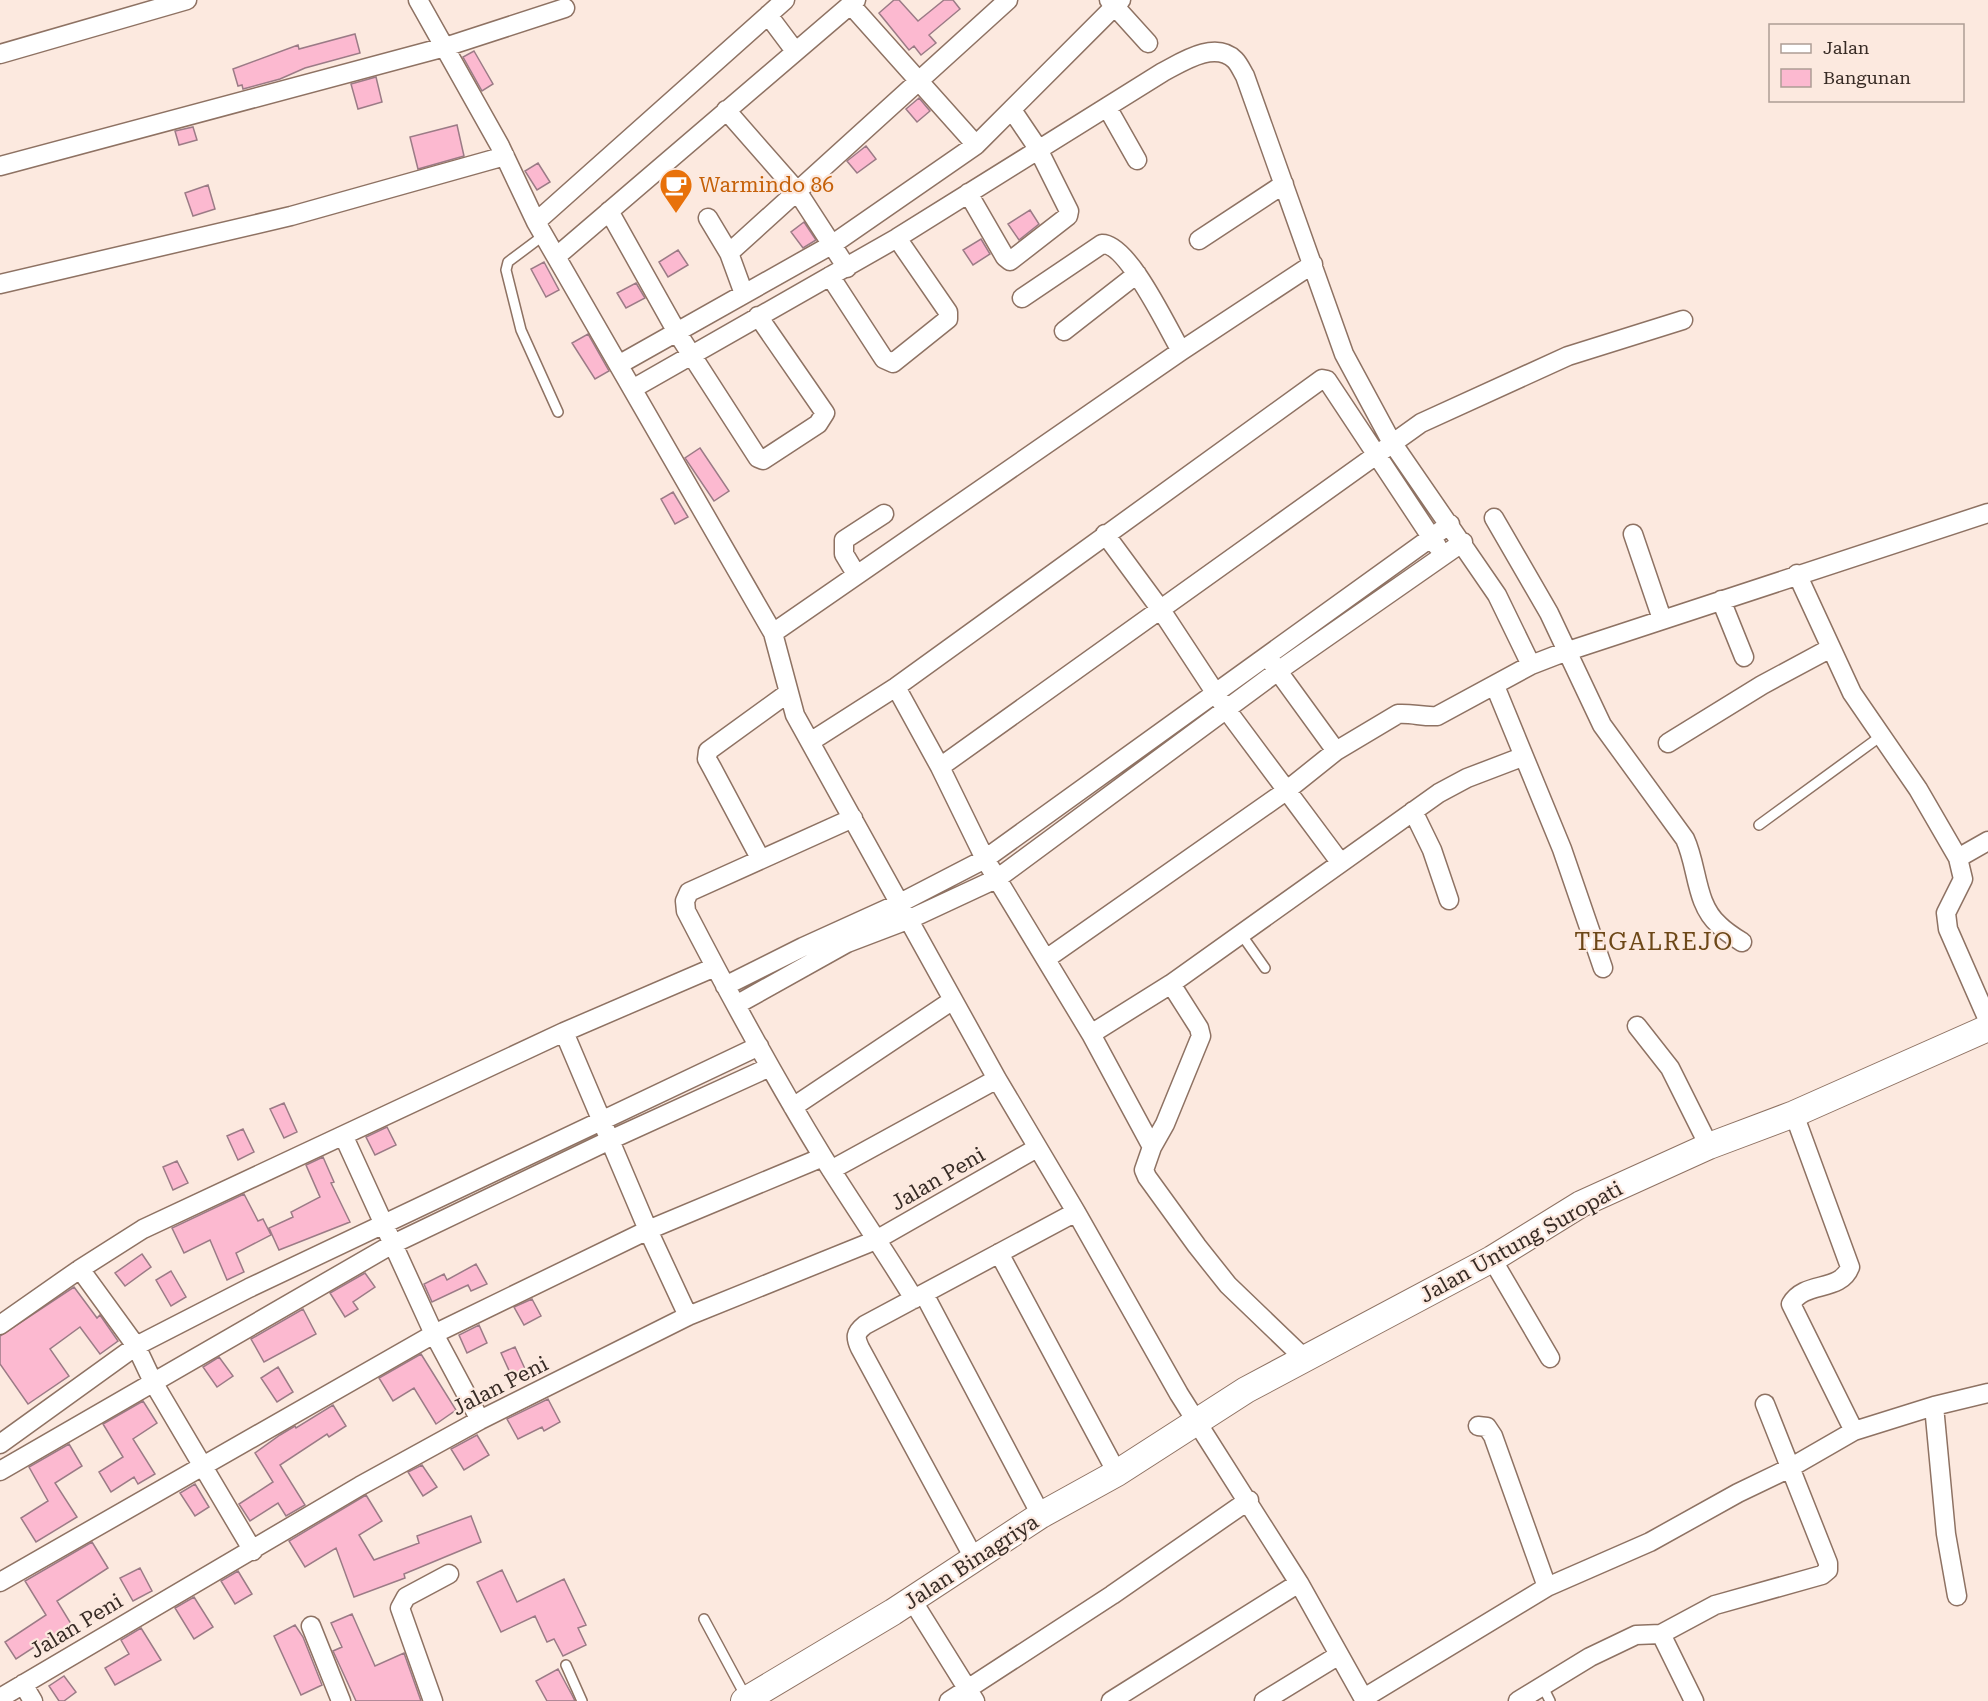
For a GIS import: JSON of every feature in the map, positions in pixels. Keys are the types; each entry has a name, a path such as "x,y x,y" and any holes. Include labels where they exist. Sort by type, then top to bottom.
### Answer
{"street":[{"path":"0,54 187,0"},
{"path":"418,0 505,156 540,228 773,633 795,715 953,1000 1197,1422 1249,1500 1299,1582 1364,1700 1547,1587 1650,1542 1738,1493 1788,1469 1854,1431 1938,1405 1981,1396"},
{"path":"540,228 785,0"},
{"path":"729,253 1008,0"},
{"path":"557,256 853,2 976,145"},
{"path":"634,388 830,276 840,256 976,145 1115,2 1148,43"},
{"path":"0,166 445,47 565,8"},
{"path":"768,15 795,51"},
{"path":"620,364 744,294 840,256 897,238 968,193 1035,145 1107,107 1188,58 1206,53 1223,53 1234,59 1245,76 1344,354 1394,439 1497,595 1536,663"},
{"path":"1107,107 1137,160"},
{"path":"726,110 796,191 840,256"},
{"path":"968,193 1005,257 1010,261 1016,259 1068,216 1069,211 1035,145 1012,110"},
{"path":"0,284 291,216 505,156"},
{"path":"1199,240 1284,184"},
{"path":"609,211 677,333 758,458 763,460 818,424 825,413 758,316"},
{"path":"708,219 729,253 744,294"},
{"path":"830,276 884,359 893,363 948,319 948,312 897,238"},
{"path":"1022,298 1102,244 1113,246 1137,274 1181,351"},
{"path":"773,633 1181,351 1313,264"},
{"path":"1064,331 1137,274"},
{"path":"940,767 1161,610 1394,439 1421,423 1569,356 1683,320"},
{"path":"810,742 896,687 1322,379 1327,380 1430,538 1443,554"},
{"path":"1046,959 1286,791 1336,751 1398,714 1437,716 1536,663 1565,652 1988,513"},
{"path":"856,574 844,554 844,540 884,514"},
{"path":"1494,518 1532,581 1602,725 1685,839 1694,857 1702,902 1709,914 1719,925 1742,942"},
{"path":"905,911 985,858 1450,524"},
{"path":"1105,534 1161,610 1226,709 1340,862"},
{"path":"1633,534 1662,619"},
{"path":"725,986 905,911 998,878 1278,671 1463,542"},
{"path":"1797,574 1829,649 1852,693 1918,789 1958,858 1964,879 1946,913 1948,929 1988,1020"},
{"path":"1721,600 1744,657"},
{"path":"1668,743 1762,685 1829,649"},
{"path":"1266,654 1336,751"},
{"path":"1495,686 1522,757 1562,849 1603,968"},
{"path":"896,687 940,767 985,858 1091,1034 1152,1147"},
{"path":"760,858 707,759 708,751 788,693"},
{"path":"1091,1034 1172,984 1413,811 1467,778 1522,757"},
{"path":"1413,811 1432,850 1449,900"},
{"path":"853,818 689,892 685,901 686,911 793,1107 876,1240 919,1296 1041,1515"},
{"path":"1958,858 1988,841"},
{"path":"736,1005 844,936"},
{"path":"0,1325 80,1269 143,1229 260,1173 344,1137 564,1032 715,966"},
{"path":"1172,984 1199,1028 1201,1036 1144,1170 1197,1246 1228,1284 1305,1359"},
{"path":"793,1107 953,1000"},
{"path":"1637,1026 1670,1068 1709,1146"},
{"name":"Jalan Untung Suropati","path":"1197,1422 1246,1390 1492,1259 1581,1204 1709,1146 1794,1114 1988,1028"},
{"path":"564,1032 648,1230 688,1316"},
{"path":"0,1444 136,1346 249,1288 759,1046"},
{"path":"0,1471 392,1245 609,1140 770,1067"},
{"path":"0,1582 434,1335 648,1230 827,1163 997,1079"},
{"path":"1794,1114 1850,1267 1846,1277 1837,1283 1806,1290 1796,1296 1791,1304 1854,1431"},
{"path":"344,1137 382,1226 434,1335 480,1420"},
{"name":"Jalan Peni","path":"1,1695 253,1551 360,1486 480,1420 688,1316 876,1240 1037,1148"},
{"path":"975,1560 855,1337 865,1324 1076,1212"},
{"path":"999,1253 1117,1473"},
{"path":"1492,1259 1550,1358"},
{"path":"80,1269 136,1346 153,1382 253,1551"},
{"path":"1518,1701 1546,1693 1590,1657 1636,1635 1661,1634 1715,1605 1822,1575 1828,1570 1828,1563 1788,1469 1765,1404"},
{"path":"1938,1405 1946,1534 1958,1596"},
{"name":"Jalan Binagriya","path":"746,1700 912,1600 1041,1515 1117,1473 1197,1422"},
{"path":"1478,1426 1487,1427 1493,1436 1547,1587"},
{"path":"949,1701 971,1695 1249,1500"},
{"path":"433,1701 400,1608 406,1597 449,1574"},
{"path":"1111,1701 1299,1582"},
{"path":"912,1600 971,1695"},
{"path":"311,1626 341,1701"},
{"path":"1661,1634 1694,1701"},
{"path":"1264,1701 1339,1655"},
{"path":"23,1684 33,1701"}],"lane":[{"path":"540,228 508,262 506,270 521,330 558,412"},
{"path":"1759,825 1881,736"},
{"path":"1241,934 1265,968"},
{"path":"704,1619 746,1700"},
{"path":"566,1665 582,1701"}],"building":[{"path":"894,0 899,0 918,21 944,0 953,0 960,9 929,35 936,43 921,55 914,46 909,50 879,13"},
{"path":"355,34 360,53 305,68 280,79 243,89 242,85 238,86 233,69 298,45 299,49"},
{"path":"474,51 493,84 482,91 463,57"},
{"path":"376,77 382,102 358,109 351,84"},
{"path":"919,98 930,111 917,122 906,109"},
{"path":"457,125 464,156 418,169 410,137"},
{"path":"193,127 197,140 179,145 175,131"},
{"path":"866,146 876,159 857,173 847,161"},
{"path":"538,163 550,182 537,190 525,171"},
{"path":"208,185 215,209 193,216 185,193"},
{"path":"1030,210 1039,224 1019,240 1008,224"},
{"path":"804,222 816,240 803,248 791,232"},
{"path":"981,239 990,254 973,265 963,250"},
{"path":"678,250 688,265 668,277 659,262"},
{"path":"544,262 559,290 546,297 531,269"},
{"path":"636,283 645,298 626,308 617,293"},
{"path":"588,334 609,371 595,379 572,343"},
{"path":"700,448 729,491 714,501 685,458"},
{"path":"673,492 688,517 675,524 661,499"},
{"path":"284,1103 297,1132 284,1138 270,1109"},
{"path":"387,1127 396,1145 375,1155 366,1137"},
{"path":"243,1129 254,1152 238,1160 227,1136"},
{"path":"323,1157 334,1182 331,1183 350,1222 279,1250 269,1228 293,1217 291,1212 320,1197 306,1165"},
{"path":"177,1161 188,1183 173,1190 163,1167"},
{"path":"244,1194 258,1221 263,1219 271,1235 236,1253 244,1272 227,1280 210,1240 184,1253 172,1228"},
{"path":"142,1254 151,1267 125,1286 115,1273"},
{"path":"476,1264 487,1284 471,1291 468,1285 432,1302 424,1284 444,1274 447,1280"},
{"path":"171,1271 186,1297 171,1306 156,1280"},
{"path":"365,1273 375,1287 353,1302 358,1309 345,1317 330,1293"},
{"path":"74,1287 97,1318 100,1315 118,1341 100,1354 80,1327 50,1349 69,1376 28,1404 0,1364 0,1336"},
{"path":"532,1299 541,1316 524,1325 514,1307"},
{"path":"303,1309 316,1334 264,1362 251,1339"},
{"path":"479,1325 487,1343 467,1353 459,1335"},
{"path":"515,1347 526,1371 512,1377 501,1353"},
{"path":"421,1354 456,1410 436,1424 414,1388 393,1401 379,1378"},
{"path":"219,1357 233,1376 217,1387 203,1367"},
{"path":"278,1367 293,1392 277,1402 261,1378"},
{"path":"548,1399 560,1422 544,1431 542,1427 518,1439 507,1419"},
{"path":"143,1401 157,1423 133,1439 155,1474 138,1484 134,1477 111,1492 99,1472 123,1457 103,1424"},
{"path":"333,1405 346,1426 329,1437 327,1434 280,1465 305,1505 286,1516 278,1503 250,1521 239,1504 273,1482 255,1453 280,1435"},
{"path":"477,1435 489,1455 464,1470 451,1449"},
{"path":"69,1444 82,1466 55,1483 77,1517 36,1542 21,1518 48,1501 29,1467"},
{"path":"422,1465 437,1487 423,1496 408,1472"},
{"path":"195,1484 209,1507 195,1516 180,1493"},
{"path":"366,1495 382,1521 359,1535 374,1560 419,1543 417,1536 471,1516 481,1542 404,1574 405,1578 354,1597 336,1548 305,1567 289,1541"},
{"path":"92,1542 108,1568 57,1601 76,1632 56,1644 51,1636 16,1659 5,1642 46,1615 25,1581"},
{"path":"140,1568 152,1591 133,1601 120,1578"},
{"path":"502,1570 517,1602 564,1579 586,1625 578,1628 586,1645 563,1656 554,1639 547,1642 535,1616 501,1632 477,1582"},
{"path":"238,1571 252,1594 235,1604 221,1581"},
{"path":"194,1597 213,1627 194,1639 175,1608"},
{"path":"352,1614 375,1666 404,1653 421,1701 356,1701 333,1651 342,1647 331,1623"},
{"path":"295,1625 303,1637 322,1685 301,1695 274,1636"},
{"path":"141,1628 161,1660 115,1685 105,1668 129,1654 121,1640"},
{"path":"558,1669 575,1701 547,1701 536,1681"},
{"path":"64,1676 76,1692 64,1701 59,1701 49,1686"}],"place":[{"name":"Warmindo 86","path":"676,214"}],"district":[{"name":"TEGALREJO","path":"1654,942"}]}
